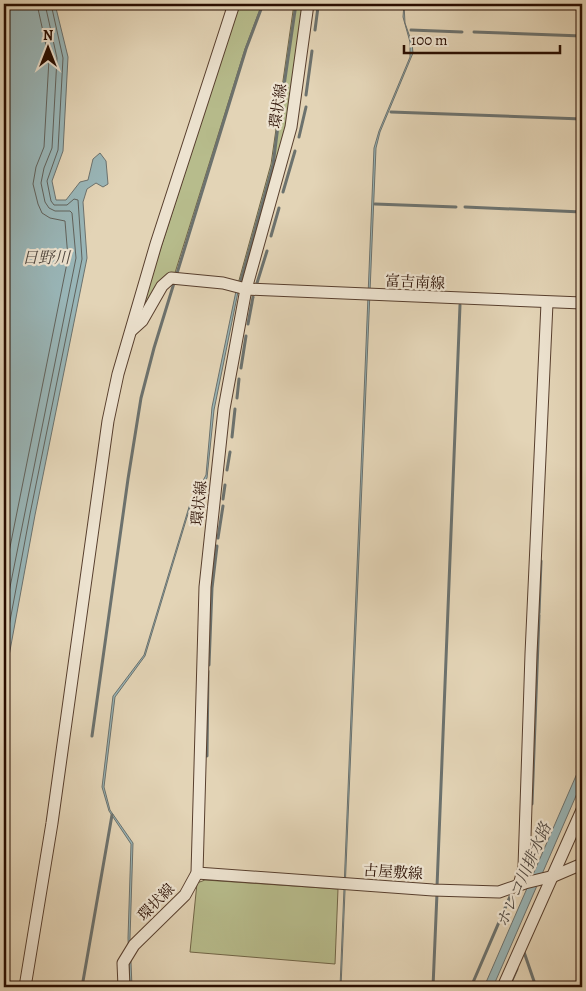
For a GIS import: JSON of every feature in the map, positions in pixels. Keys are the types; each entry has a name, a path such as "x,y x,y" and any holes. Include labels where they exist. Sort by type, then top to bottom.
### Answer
{"street":[{"path":"25,987 52,822 108,421 118,374 156,244 234,4"},
{"name":"環状線","path":"124,987 123,963 134,945 185,895 197,873 205,587 224,409 246,289 291,127 308,4"},
{"name":"富吉南線","path":"130,332 142,321 162,286 171,278 223,283 246,289 582,303"},
{"path":"522,884 547,302"},
{"path":"503,987 550,877 582,810"},
{"name":"古屋敷線","path":"197,873 433,890 498,892 550,877 582,864"}],"green space":[{"path":"239,4 262,4 245,49 174,276 138,319"},
{"path":"294,4 304,4 286,127 243,281 238,284 271,164"},
{"path":"205,880 338,889 335,964 190,952 197,883"}],"water":[{"name":"日野川","path":"4,4 55,4 68,57 63,151 52,181 56,200 66,200 80,182 88,180 93,159 100,153 106,161 108,184 103,187 96,183 87,189 83,202 87,258 35,515 4,683"},
{"path":"404,4 405,23 412,43 413,53 380,132 376,148 340,987 374,148 379,131 410,57 410,42 403,17"},
{"path":"236,291 238,292 214,410 207,478 191,504 145,656 115,697 104,787 110,810 133,843 130,938 132,987 130,987 128,938 131,844 109,811 102,787 113,696 144,655 189,507 206,475 212,407"},
{"path":"582,762 582,782 493,987 484,987"}],"waterway":[{"path":"92,736 141,398 154,348 246,49 263,4"},
{"path":"281,106 296,4"},
{"path":"315,30 318,7"},
{"path":"411,30 462,32"},
{"path":"474,32 582,36"},
{"path":"306,95 312,51"},
{"path":"299,137 306,107"},
{"path":"241,280 273,165 280,110"},
{"path":"391,112 582,119"},
{"path":"283,192 295,151"},
{"path":"375,204 456,207"},
{"path":"465,207 582,212"},
{"path":"271,236 279,208"},
{"path":"257,283 267,251"},
{"path":"248,324 253,297"},
{"path":"437,887 460,305"},
{"path":"241,368 246,336"},
{"path":"237,398 239,379"},
{"path":"232,437 235,409"},
{"path":"227,470 230,452"},
{"path":"223,499 225,485"},
{"path":"218,538 223,506"},
{"path":"209,665 212,588 217,546"},
{"path":"539,613 541,561"},
{"path":"532,804 539,615"},
{"path":"207,756 208,671"},
{"path":"82,987 112,815"},
{"path":"580,827 582,840"},
{"name":"ホレコ川排水路","path":"471,987 512,892"},
{"path":"433,987 437,893"},
{"path":"524,952 536,987"},
{"path":"509,987 517,969"}]}
